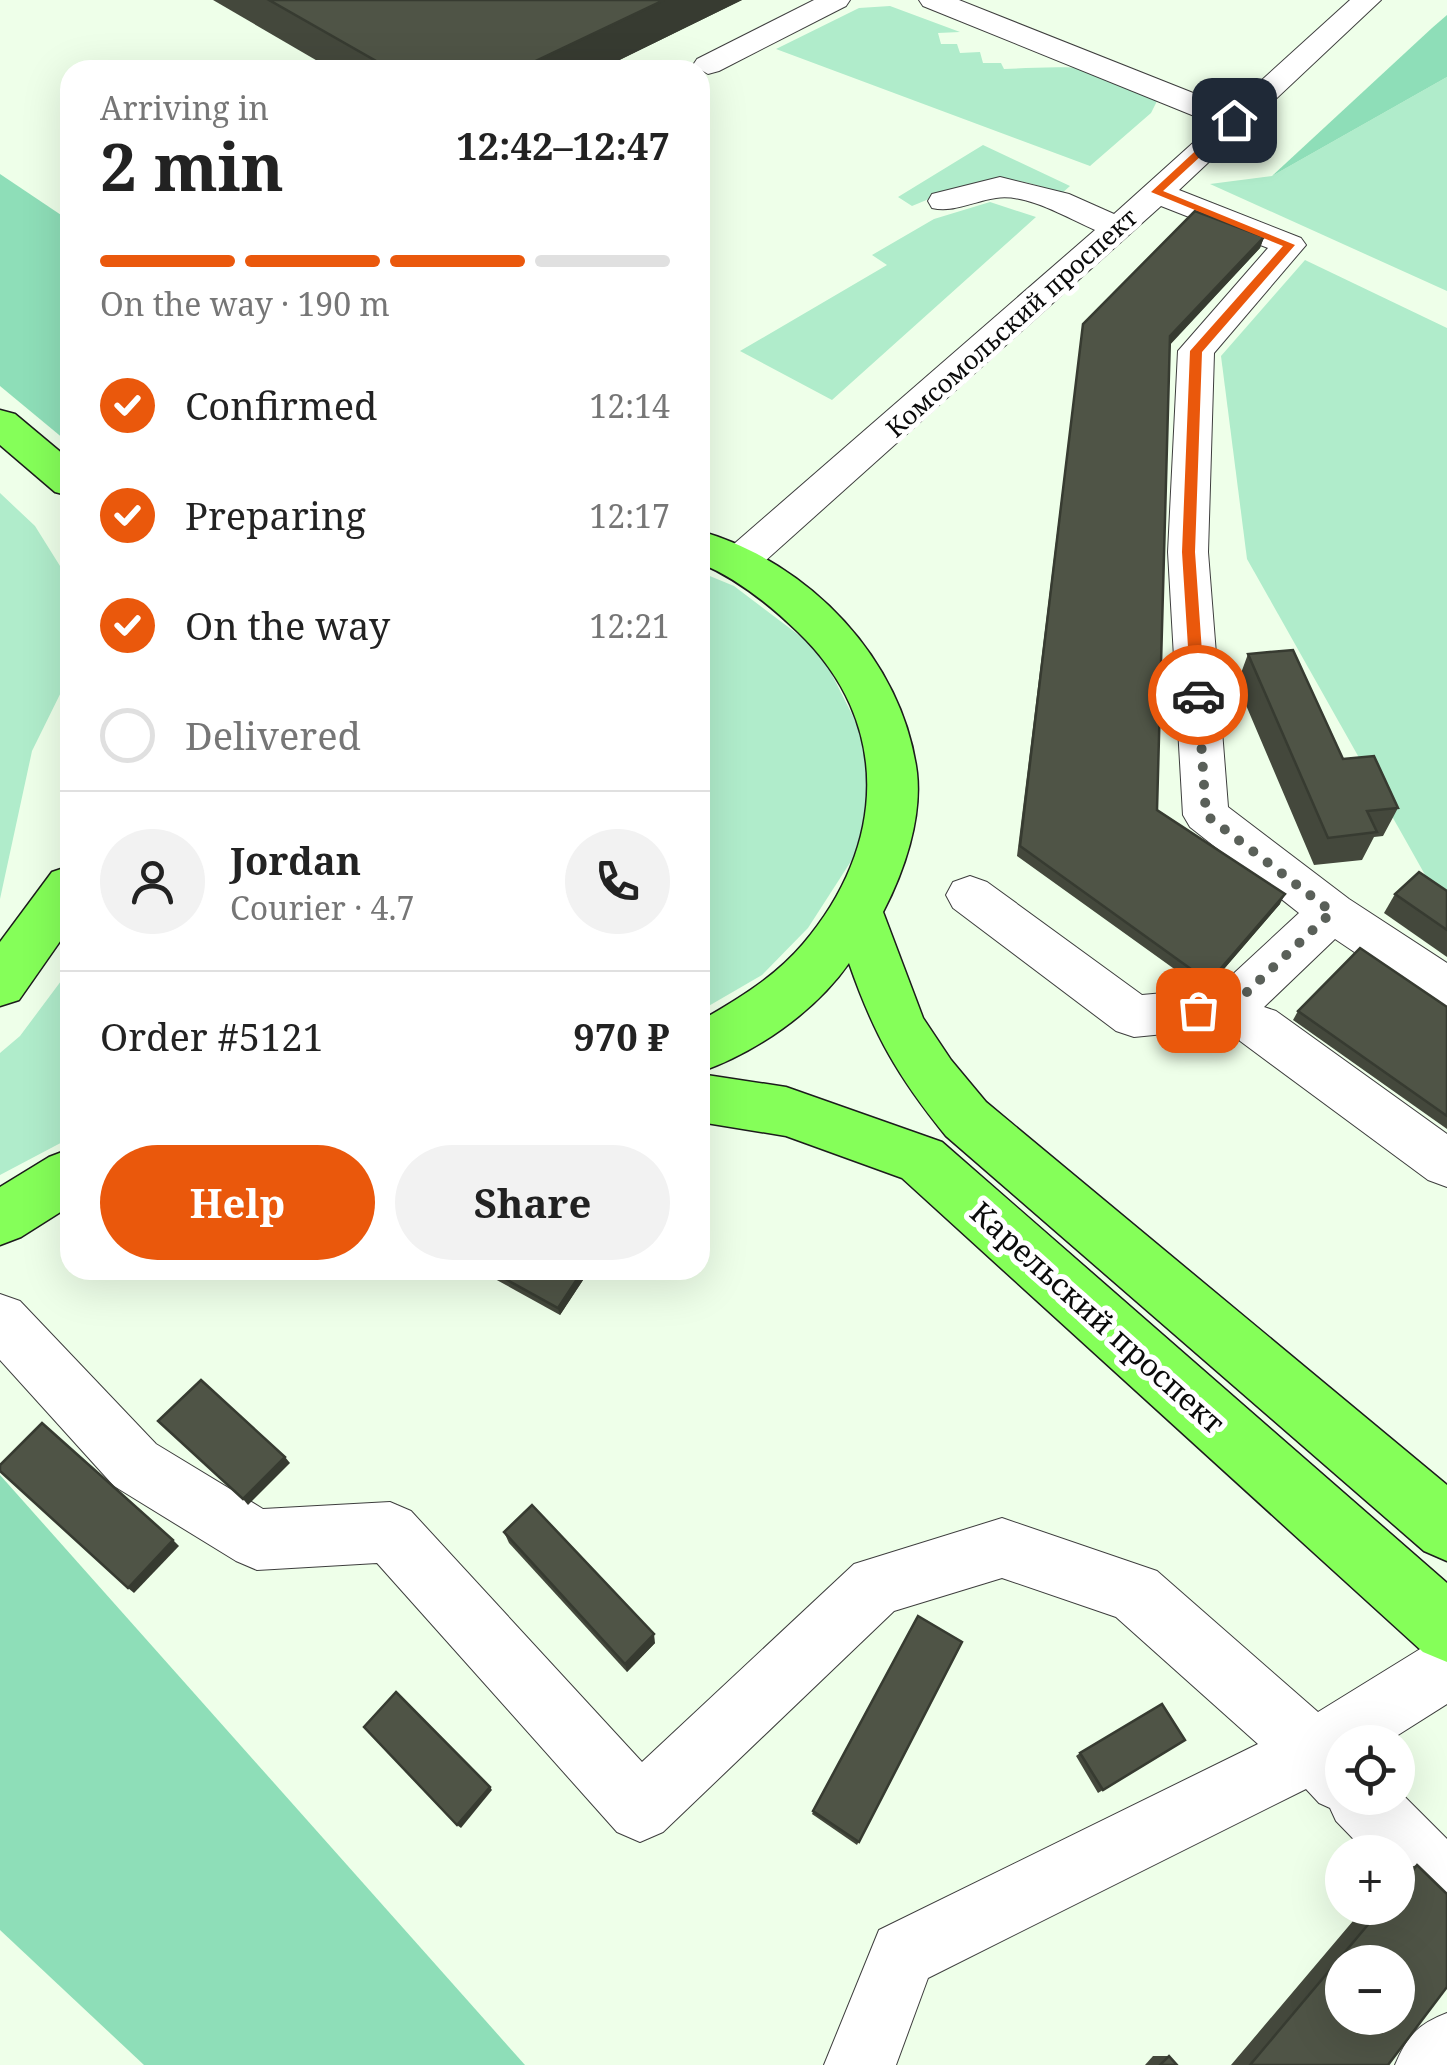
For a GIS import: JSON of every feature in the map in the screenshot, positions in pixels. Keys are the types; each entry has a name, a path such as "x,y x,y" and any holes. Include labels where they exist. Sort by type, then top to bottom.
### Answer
{"main road":[{"path":"0,424 60,474"},
{"path":"710,1045 738,1032 795,989 858,915 877,877 891,827 894,771 879,706 856,661 819,617 720,553"},
{"path":"0,984 60,900"},
{"name":"Карельский проспект","path":"858,915 899,1027 931,1077 966,1119 1447,1528"},
{"name":"Карельский проспект","path":"710,1099 754,1101 828,1123 922,1160 1447,1628"},
{"path":"0,1218 60,1181"}],"street":[{"path":"710,65 836,0"},
{"path":"933,0 1234,120"},
{"name":"Комсомольский проспект","path":"720,553 1118,228 1367,0"},
{"path":"944,202 1000,187 1058,202 1118,228"},
{"path":"1156,192 1290,245 1196,351 1188,552 1206,815 1332,912 1447,989"},
{"path":"970,895 1134,1016 1230,1008 1332,912"},
{"path":"1258,1026 1447,1164"},
{"path":"0,1320 135,1465 257,1540 390,1532 640,1809 876,1586 1002,1548 1135,1593 1325,1763"},
{"path":"1378,1725 1447,1668"},
{"path":"860,2065 903,1954 1325,1767"},
{"path":"1377,1815 1447,1887"},
{"path":"1432,2065 1447,2048"}],"green space":[{"path":"890,6 960,32 938,33 941,44 957,44 960,53 980,52 983,63 1001,63 1004,69 1064,67 1108,72 1144,87 1157,101 1151,113 1090,166 776,49 859,8"},
{"path":"1447,15 1447,77 1272,176 1432,28"},
{"path":"1447,77 1447,291 1210,184 1272,176"},
{"path":"983,145 1070,186 1061,194 1020,181 985,181 912,206 898,197"},
{"path":"0,174 60,214 60,436 0,386"},
{"path":"990,202 1036,217 832,400 740,351 887,265 872,255 934,219"},
{"path":"1305,260 1447,328 1447,902 1437,896 1247,559 1221,356"},
{"path":"0,493 35,526 60,566 60,694 32,751 0,899"},
{"path":"710,576 734,586 820,651 869,748 864,841 808,928 762,975 710,1005"},
{"path":"60,982 60,1143 0,1175 0,1053 20,1036"},
{"path":"0,1475 525,2065 144,2065 0,1930"}],"building":[{"path":"269,0 664,0 538,60 374,60"},
{"path":"1195,211 1264,237 1170,336 1157,810 1285,894 1209,982 1020,846 1083,324"},
{"path":"1293,650 1343,759 1374,756 1398,808 1367,811 1377,832 1328,838 1248,654"},
{"path":"1419,872 1447,891 1447,930 1395,894"},
{"path":"1360,948 1447,1007 1447,1116 1298,1011"},
{"path":"507,1280 576,1280 558,1308"},
{"path":"201,1380 285,1457 243,1499 158,1421"},
{"path":"42,1423 173,1540 128,1588 0,1471 0,1465"},
{"path":"532,1505 654,1634 625,1664 504,1532"},
{"path":"918,1616 962,1642 859,1842 813,1811"},
{"path":"396,1692 490,1787 457,1825 364,1727"},
{"path":"1162,1704 1185,1740 1103,1790 1080,1753"},
{"path":"1417,1865 1447,1894 1447,1987 1415,2029 1415,1945 1351,1945 1368,1925 1415,1925"},
{"path":"1325,1976 1325,2035 1411,2035 1388,2065 1250,2065"},
{"path":"1169,2056 1177,2065 1160,2065"}],"way so far":[{"path":"1198,695 1206,815 1332,912 1230,1008 1198,1010"}],"route":[{"path":"1198,695 1188,552 1196,351 1290,245 1156,192 1234,120"}]}
